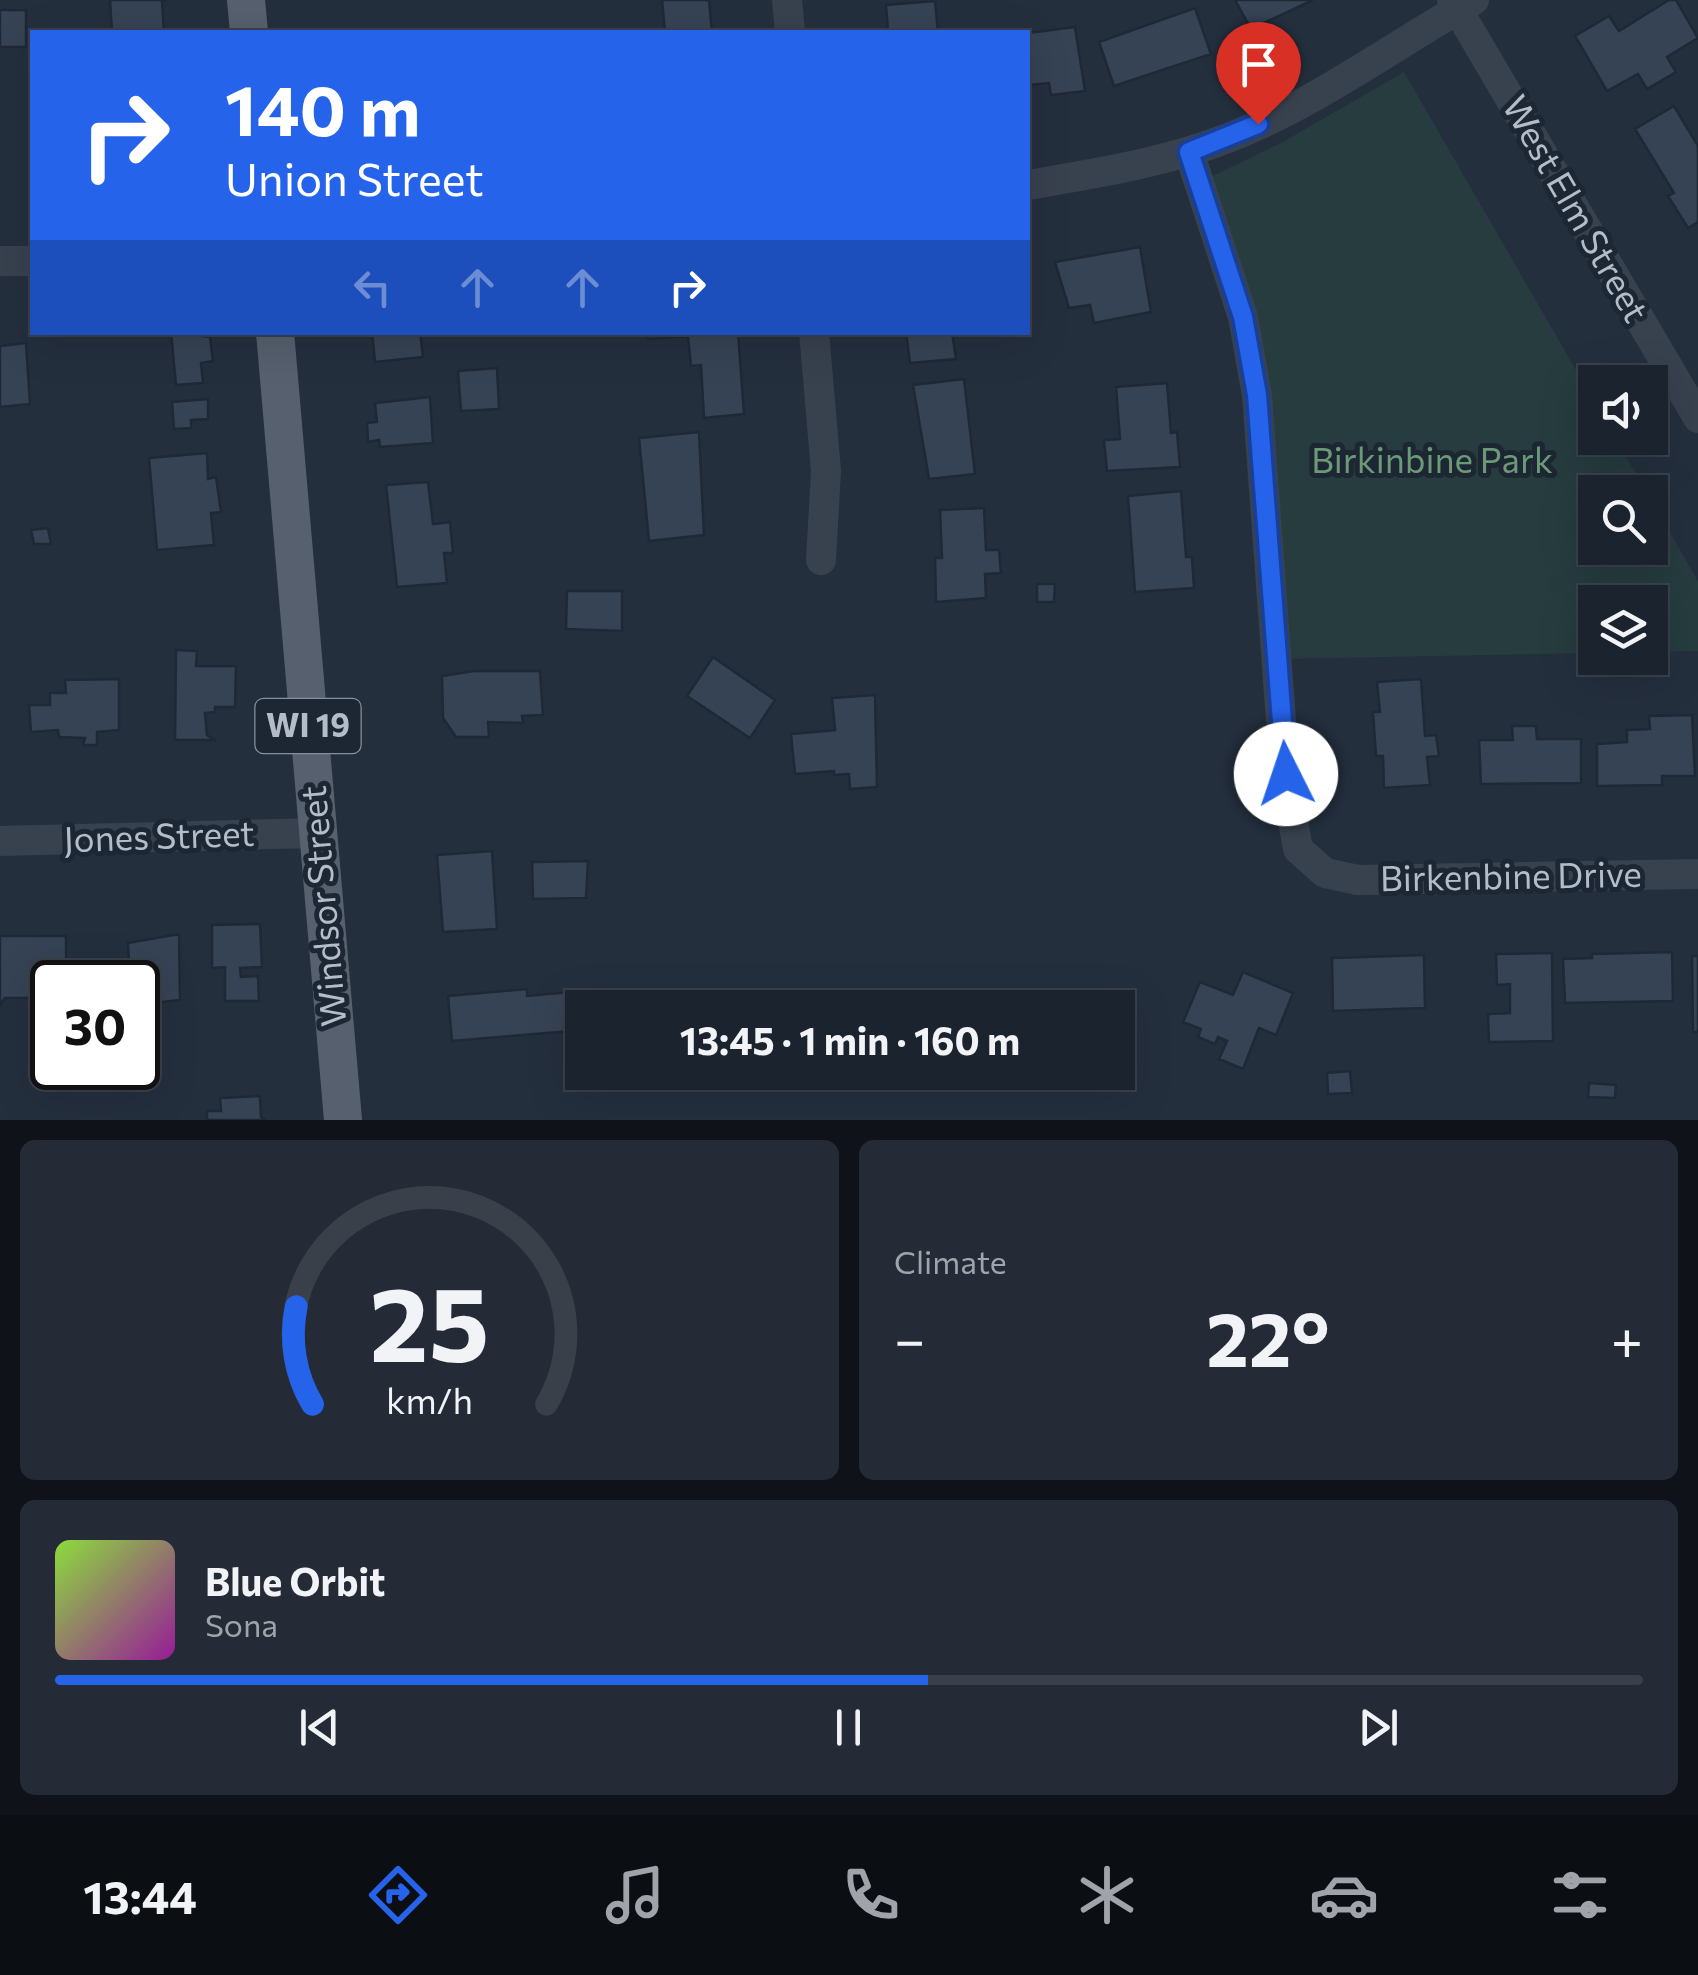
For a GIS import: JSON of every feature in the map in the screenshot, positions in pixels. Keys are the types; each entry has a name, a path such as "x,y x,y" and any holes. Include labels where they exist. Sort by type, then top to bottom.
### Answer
{"main road":[{"path":"246,0 248,30"},
{"name":"Windsor Street","path":"275,335 343,1120"}],"street":[{"path":"787,0 790,30"},
{"path":"1030,185 1189,152 1231,137 1312,96 1461,3"},
{"name":"West Elm Street","path":"1461,3 1698,418"},
{"name":"Birkenbine Drive","path":"1189,152 1243,317 1257,395 1286,774 1298,848 1325,873 1358,880 1698,874"},
{"path":"0,261 30,260"},
{"path":"814,335 826,471 821,560"},
{"name":"Jones Street","path":"0,841 318,832"}],"green space":[{"name":"Birkinbine Park","path":"1404,72 1578,374 1578,455 1625,455 1637,475 1578,475 1578,565 1668,565 1668,529 1698,581 1698,651 1668,652 1668,585 1578,585 1578,653 1280,659 1268,474 1200,182 1283,142"}],"building":[{"path":"110,0 166,0 162,1 164,30 112,30"},
{"path":"662,0 709,0 712,30 665,30"},
{"path":"1235,0 1313,0 1251,29"},
{"path":"1669,0 1676,0 1698,38 1667,57 1676,72 1647,89 1638,74 1607,91 1575,36 1609,16 1619,31"},
{"path":"935,1 938,30 888,30 886,5"},
{"path":"1195,8 1211,54 1114,86 1099,42"},
{"path":"0,10 26,10 26,47 0,47"},
{"path":"1075,27 1085,91 1051,95 1049,83 1030,85 1030,33"},
{"path":"1674,106 1698,146 1698,222 1688,228 1668,196 1674,193 1635,129"},
{"path":"1140,247 1151,312 1094,323 1090,305 1069,308 1055,262"},
{"path":"171,335 210,337 213,361 201,363 203,383 176,385"},
{"path":"372,335 420,335 423,357 375,362"},
{"path":"647,335 738,335 744,414 704,418 701,365 691,366 688,336 648,339"},
{"path":"906,335 952,335 956,359 910,363"},
{"path":"26,343 30,404 0,407 0,346"},
{"path":"497,368 499,409 461,411 458,371"},
{"path":"964,379 975,474 929,479 913,385"},
{"path":"1167,383 1171,433 1177,432 1180,467 1107,471 1104,440 1120,439 1116,387"},
{"path":"430,397 433,443 380,447 379,440 368,442 367,423 377,422 375,403"},
{"path":"208,399 208,419 191,420 191,428 174,429 172,402"},
{"path":"699,432 704,535 649,541 639,438"},
{"path":"207,453 208,479 216,477 221,512 211,513 214,545 157,550 149,458"},
{"path":"428,482 433,524 450,522 453,553 444,553 447,583 397,587 386,485"},
{"path":"1181,491 1186,557 1192,557 1194,588 1135,592 1128,496"},
{"path":"984,508 986,550 999,550 1001,573 985,574 986,598 936,602 935,558 942,558 940,510"},
{"path":"48,528 51,544 34,544 31,530"},
{"path":"1037,584 1055,584 1054,602 1037,602"},
{"path":"567,591 622,591 622,631 566,629"},
{"path":"176,650 197,651 196,666 236,666 235,707 215,707 215,712 205,713 207,735 214,740 175,740"},
{"path":"713,657 775,700 750,738 687,696"},
{"path":"474,671 540,671 543,715 522,716 523,723 488,722 489,737 456,737 443,718 442,676"},
{"path":"119,679 119,730 97,732 97,745 83,745 85,738 59,737 58,730 31,732 29,705 50,705 50,693 66,693 65,680"},
{"path":"1421,679 1425,736 1436,735 1439,756 1427,757 1430,785 1384,788 1383,756 1376,756 1373,712 1380,712 1377,682"},
{"path":"875,695 877,787 850,789 849,774 834,775 834,771 795,774 791,734 835,730 832,698"},
{"path":"1692,715 1695,776 1662,776 1662,785 1597,786 1597,744 1627,742 1627,730 1650,729 1649,716"},
{"path":"1512,726 1536,726 1537,739 1581,739 1581,783 1481,784 1479,740 1513,740"},
{"path":"492,851 497,929 443,932 437,855"},
{"path":"588,861 586,898 533,899 532,862"},
{"path":"260,924 262,967 240,968 241,977 258,976 259,1001 225,1001 225,967 212,968 212,925"},
{"path":"179,934 180,1000 160,1002 160,960 129,960 128,943"},
{"path":"0,936 66,936 66,960 30,960 30,998 5,998 0,1005"},
{"path":"1672,952 1673,1001 1565,1003 1563,959 1592,958 1592,954"},
{"path":"1552,953 1553,1041 1489,1042 1488,1014 1510,1013 1510,984 1497,985 1496,954"},
{"path":"1424,955 1425,1008 1333,1011 1332,958"},
{"path":"1692,956 1698,956 1698,1032 1693,1032"},
{"path":"1243,972 1293,993 1276,1035 1259,1028 1243,1069 1219,1059 1227,1041 1218,1037 1215,1044 1198,1037 1201,1029 1183,1022 1200,982 1233,995"},
{"path":"527,989 527,996 565,993 565,1031 452,1041 448,996"},
{"path":"1350,1071 1352,1093 1328,1094 1327,1073"},
{"path":"1589,1083 1616,1085 1615,1098 1588,1097"},
{"path":"260,1096 261,1117 265,1120 207,1120 207,1111 221,1111 220,1098"}],"route":[{"path":"1258,124 1189,152 1243,317 1257,395 1286,774"}]}
